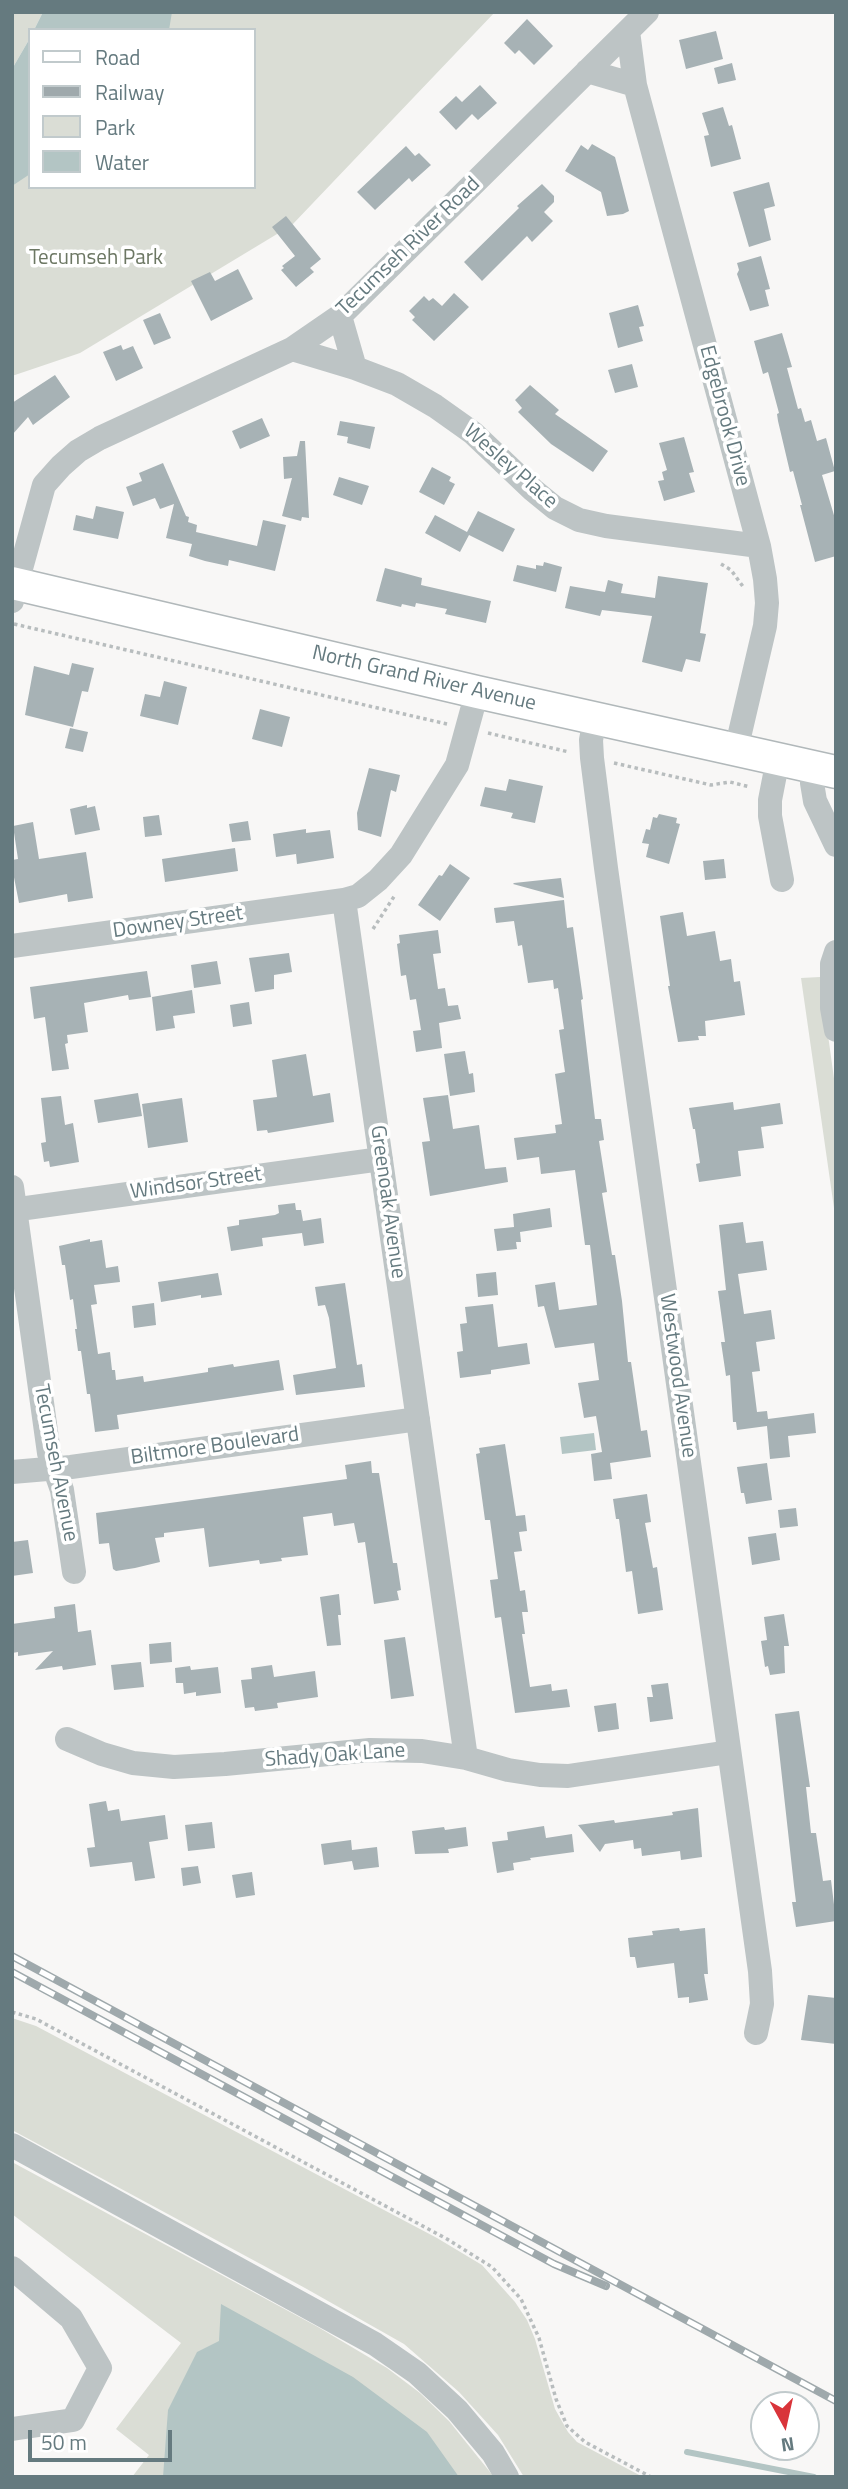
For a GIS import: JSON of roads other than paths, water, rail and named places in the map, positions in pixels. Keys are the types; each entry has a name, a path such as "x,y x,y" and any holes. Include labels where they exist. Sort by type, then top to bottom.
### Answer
{"main road":[{"name":"North Grand River Avenue","path":"14,589 825,769"}],"street":[{"name":"Tecumseh River Road","path":"14,589 44,485 61,466 78,451 100,438 292,349 340,316 647,12"},
{"name":"Edgebrook Drive","path":"628,31 635,85 759,546 766,603 765,626 736,750"},
{"path":"587,71 635,85"},
{"path":"340,316 355,368"},
{"name":"Wesley Place","path":"292,349 397,384 435,406 473,433 555,508 579,520 759,546"},
{"path":"344,900 358,896 378,880 401,855 457,765 453,729 478,692"},
{"name":"Westwood Avenue","path":"595,719 591,740 592,758 634,1080 760,1971 762,2004 757,2033"},
{"path":"778,759 770,816 782,880"},
{"path":"825,769 812,783 815,802 836,845"},
{"name":"Downey Street","path":"12,946 344,900"},
{"name":"Greenoak Avenue","path":"344,900 466,1758"},
{"path":"836,952 832,964 832,1008 836,1030"},
{"name":"Windsor Street","path":"13,1202 381,1159"},
{"name":"Tecumseh Avenue","path":"13,1202 49,1453 62,1490 74,1572"},
{"name":"Biltmore Boulevard","path":"12,1472 418,1419"},
{"name":"Shady Oak Lane","path":"67,1738 102,1754 134,1763 174,1767 370,1750 422,1751 466,1758 508,1770 568,1776 729,1752"},
{"path":"12,2145 375,2344 417,2373 457,2410 493,2453 507,2477"},
{"path":"12,2268 71,2318 100,2368 73,2420 12,2429"}],"water":[{"path":"43,12 172,12 169,28 35,28"},
{"path":"28,41 28,175 12,186 12,69"},
{"path":"594,1433 596,1450 562,1454 560,1437"},
{"path":"221,2304 353,2377 427,2432 459,2477 163,2477 168,2410 197,2352 219,2341"}],"waterway":[{"path":"687,2452 814,2477"}],"railway":[{"path":"12,1956 836,2401"},
{"path":"12,1972 554,2264 606,2286"}],"park label":[{"name":"Tecumseh Park","path":"96,259"}]}
